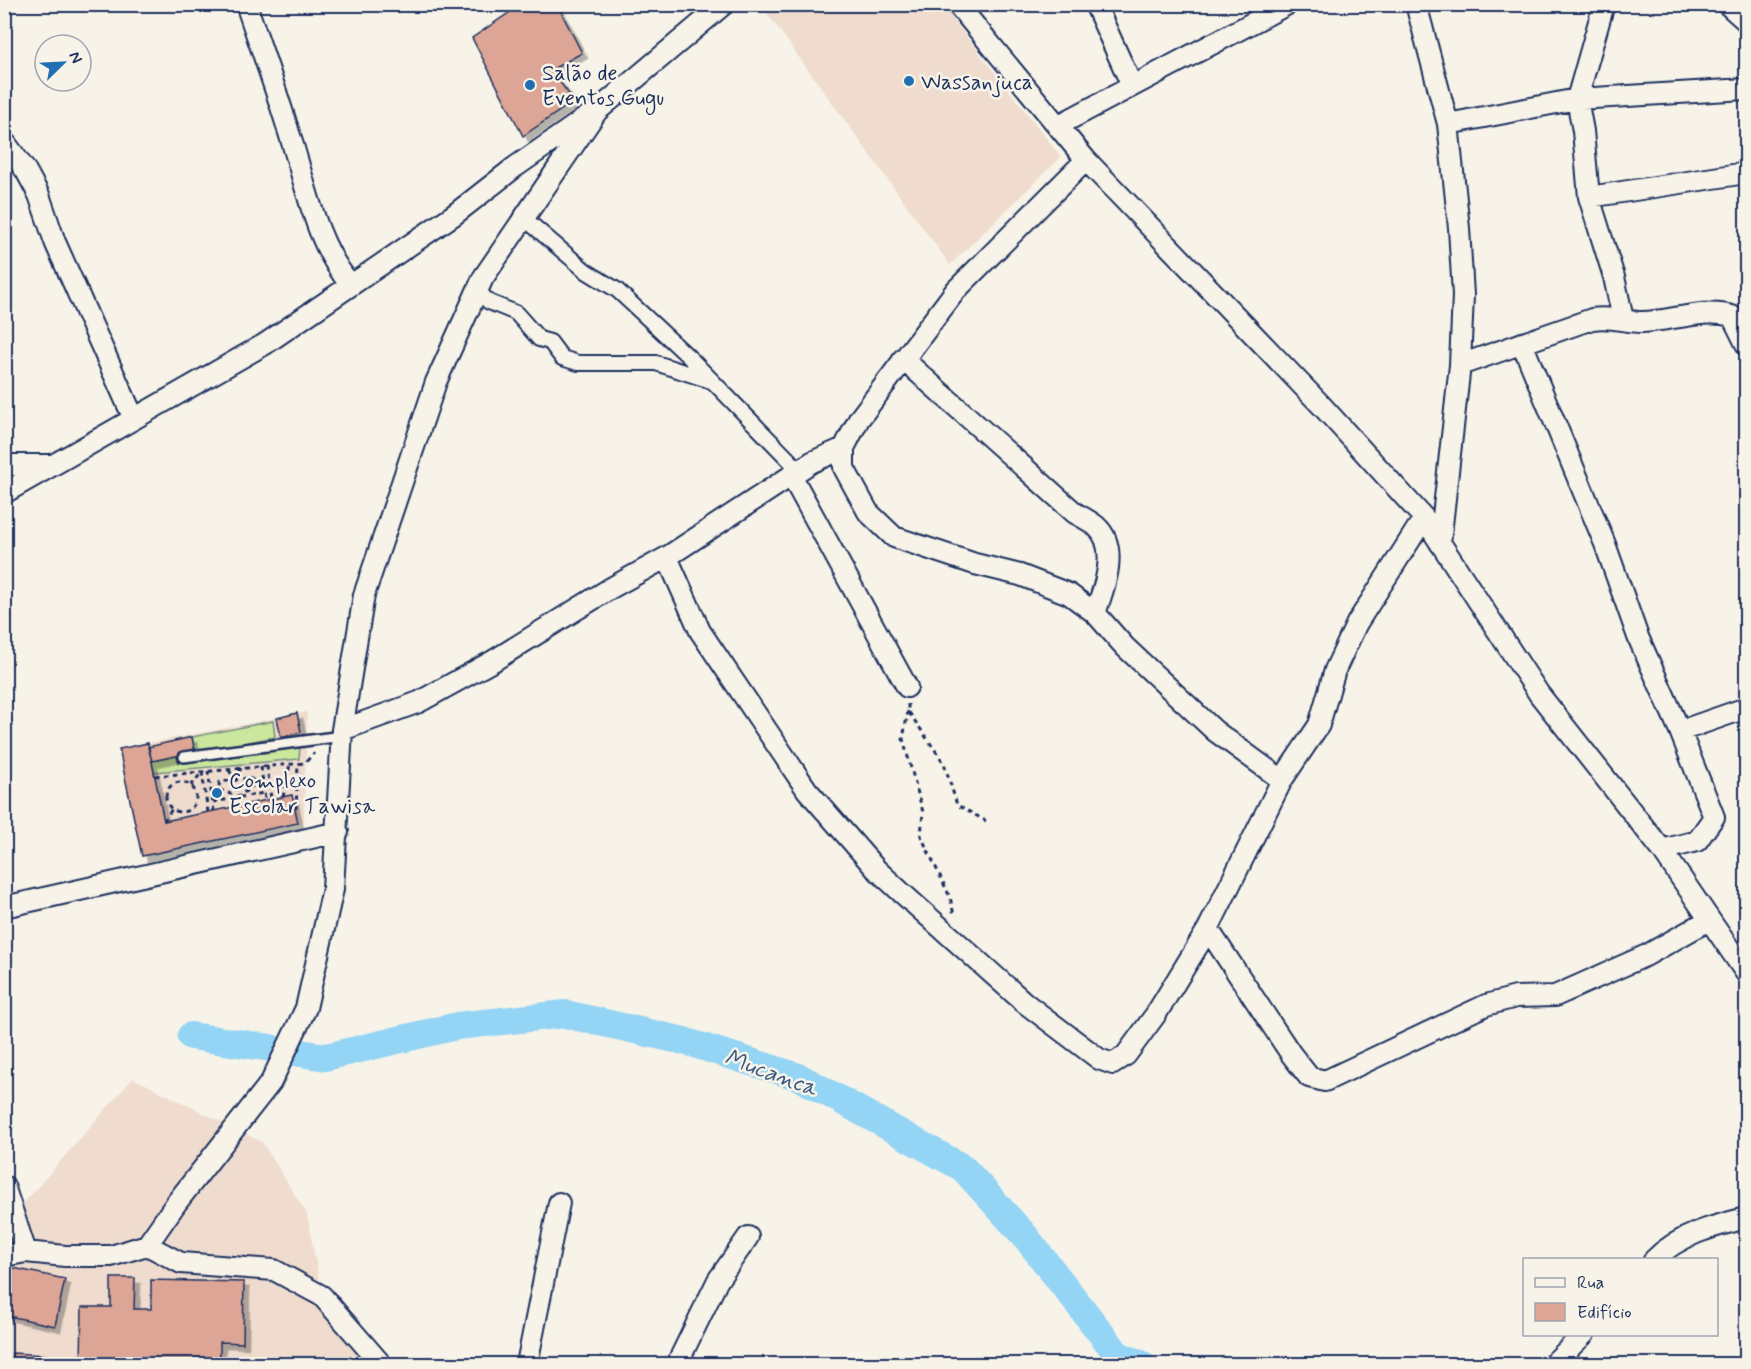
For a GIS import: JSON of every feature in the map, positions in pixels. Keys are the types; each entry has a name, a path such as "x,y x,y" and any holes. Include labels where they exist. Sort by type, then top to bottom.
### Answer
{"street":[{"path":"246,4 291,137 321,238 337,269 350,284"},
{"path":"4,493 265,344 455,214 514,167 597,111 724,4"},
{"path":"957,4 1086,160 1322,406 1424,518 1539,694 1662,850 1746,973"},
{"path":"1095,4 1132,86"},
{"path":"1057,126 1288,4"},
{"path":"1416,4 1448,124 1459,228 1463,295 1460,366 1440,543"},
{"path":"1604,4 1576,99 1583,130 1589,197 1614,277 1623,319"},
{"path":"1727,4 1746,21"},
{"path":"1448,124 1576,99 1746,89"},
{"path":"4,1256 26,1252 65,1256 111,1256 147,1245 177,1202 271,1082 306,1008 333,890 338,832 337,735 364,595 436,382 477,290 597,111"},
{"path":"4,141 26,171 39,195 55,242 134,419"},
{"path":"1086,160 956,290 859,419 844,448 844,468 868,512 894,537 975,564 1020,575 1069,594 1095,613 1125,647 1215,731 1282,780"},
{"path":"1589,197 1746,173"},
{"path":"524,218 586,271 617,290 713,382 795,472 907,687"},
{"path":"477,290 489,302 516,313 539,339 550,342 562,358 578,363 656,363 713,382"},
{"path":"1460,366 1592,319 1610,316 1642,322 1719,313 1732,316 1746,344"},
{"path":"1522,343 1605,544 1638,637 1680,731 1713,817 1697,841 1662,850"},
{"path":"903,359 1075,513 1098,528 1108,551 1105,585 1095,613"},
{"path":"337,735 419,702 493,662 611,588 667,557 795,472 844,448"},
{"path":"4,465 51,465"},
{"path":"667,557 700,631 815,799 876,869 1025,1003 1099,1059 1113,1064 1126,1055 1156,1014 1208,929 1282,780 1318,725 1335,670 1357,623 1424,518"},
{"path":"1680,731 1746,708"},
{"path":"4,907 338,832"},
{"path":"1208,929 1290,1054 1309,1077 1325,1081 1486,1005 1516,997 1555,996 1647,955 1709,920"},
{"path":"4,1186 26,1252"},
{"path":"527,1365 559,1203"},
{"path":"1656,1258 1667,1246 1714,1226 1746,1218"},
{"path":"677,1365 718,1280 748,1237"},
{"path":"147,1245 181,1263 221,1268 274,1270 322,1296 381,1365"},
{"path":"1552,1365 1583,1336"}],"lane":[{"path":"184,757 337,735"}],"path":[{"path":"907,687 908,711 903,739 923,812 921,836 950,897 954,916"},
{"path":"908,711 944,763 957,806 986,821"},
{"path":"155,776 306,763 337,735"},
{"path":"283,797 290,764"},
{"path":"296,809 298,764"},
{"path":"267,766 271,799"},
{"path":"261,767 265,800"},
{"path":"235,780 241,768"},
{"path":"229,770 235,780 238,797"},
{"path":"208,771 214,811"},
{"path":"191,786 202,772"},
{"path":"202,772 208,812"},
{"path":"249,778 253,780 254,785 238,797 218,789 220,782 249,778"},
{"path":"177,782 191,786 196,795 195,805 187,812 172,809 166,802 169,788 177,782"},
{"path":"213,802 264,793"},
{"path":"164,821 172,809"}],"shaded area":[{"name":"Wassanjuca","path":"761,5 942,5 1061,157 950,265"},
{"name":"Complexo Escolar Tawisa","path":"307,712 304,822 142,856 119,749"},
{"path":"133,1078 262,1142 307,1214 322,1296 381,1364 5,1364 4,1208 8,1221"}],"green space":[{"path":"273,721 275,737 195,752 192,737"},
{"path":"300,747 299,759 154,772 152,761 176,756 179,763"}],"building":[{"name":"Salão de Eventos Gugu","path":"522,4 557,4 582,53 551,70 574,101 523,136 472,38"},
{"path":"297,713 301,732 281,737 277,718"},
{"path":"297,713 301,732 281,737 277,718"},
{"path":"192,737 195,752 152,761 148,747"},
{"path":"148,743 164,821 292,795 298,823 142,856 119,749"},
{"path":"4,1266 65,1279 55,1326 4,1315"},
{"path":"111,1278 135,1278 134,1309 151,1309 151,1280 244,1282 243,1343 220,1342 220,1364 81,1364 82,1307 111,1307"},
{"path":"12,1353 45,1355 45,1364 12,1364"}],"waterway":[{"name":"Mucanca","path":"300,1053 326,1057 457,1026 565,1014 684,1041 799,1077 963,1168 1025,1236 1118,1355 1141,1364"},
{"name":"Mucanca","path":"191,1036 271,1048"}],"place":[{"name":"Wassanjuca","path":"909,81"},
{"name":"Salão de Eventos Gugu","path":"530,85"},
{"name":"Complexo Escolar Tawisa","path":"217,793"}]}
